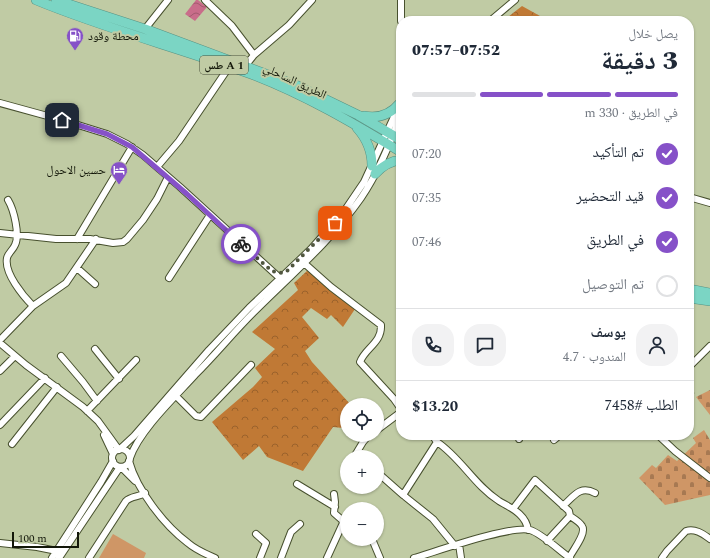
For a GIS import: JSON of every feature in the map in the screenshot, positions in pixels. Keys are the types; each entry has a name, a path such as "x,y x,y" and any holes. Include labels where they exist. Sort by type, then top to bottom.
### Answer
{"highway":[{"name":"الطريق الساحلي","path":"36,0 101,24 251,74 296,93 396,149"},
{"name":"الطريق الساحلي","path":"56,0 145,29 246,65 298,86 358,115 396,137"},
{"path":"358,115 372,117 383,116 396,108"},
{"path":"350,122 358,129 367,142 374,170 396,162"},
{"path":"694,290 710,293"},
{"path":"694,299 710,301"}],"street":[{"path":"145,29 168,0"},
{"path":"205,0 232,26 254,55"},
{"path":"246,65 254,55 289,25 312,0"},
{"path":"401,0 401,16"},
{"path":"496,16 515,0"},
{"path":"157,167 179,141 229,67"},
{"path":"0,103 96,131 118,139 132,147 157,167 282,280"},
{"path":"390,133 396,117"},
{"path":"52,558 101,482 112,461 113,454 118,447 128,443 209,350 270,288 304,263 347,217 362,197 385,143 396,122"},
{"path":"77,239 132,147"},
{"path":"59,558 102,491 121,467 127,464 139,440 176,396 282,280 286,272 310,249 343,213 374,170"},
{"path":"0,234 16,234 36,238 96,239 118,244 127,239 150,210 168,177"},
{"path":"694,198 710,203"},
{"path":"8,200 13,210 16,244 7,256 7,266 14,283 33,306"},
{"path":"169,278 210,215"},
{"path":"96,239 66,283 33,306 0,341 15,356 57,387 98,421 118,447 127,452 130,459 131,473"},
{"path":"304,263 381,325 381,332 375,344 361,358 360,362 396,402"},
{"path":"77,268 95,284"},
{"path":"272,271 279,273 286,272"},
{"path":"270,288 273,278 272,271"},
{"path":"694,362 710,346"},
{"path":"95,349 120,379"},
{"path":"0,371 15,356"},
{"path":"61,356 97,401"},
{"path":"87,411 120,379 136,360"},
{"path":"176,396 196,416 201,417 251,365"},
{"path":"0,425 45,378"},
{"path":"12,444 57,387"},
{"path":"384,424 396,414"},
{"path":"94,418 113,454"},
{"path":"663,440 710,478"},
{"path":"403,495 437,442 448,449 471,477 485,491 498,501 513,509 526,522 528,530"},
{"path":"131,473 134,449"},
{"path":"112,461 115,465 131,473 170,528 194,548 216,558"},
{"path":"114,476 131,473"},
{"path":"384,478 433,519 457,545 461,558"},
{"path":"414,558 515,530 528,530 547,541 570,558 583,530 582,525 570,516 569,511 535,480 513,509"},
{"path":"297,484 335,508"},
{"path":"563,506 582,490 588,490 595,494"},
{"path":"89,558 126,501 130,498 138,497 144,492"},
{"path":"326,558 343,523 342,520 335,514 334,494"},
{"path":"547,541 570,516"},
{"path":"281,558 291,532 300,524"},
{"path":"662,558 667,551 686,532 690,530 696,531 710,539"},
{"path":"256,534 266,543 260,558"},
{"path":"0,543 37,547 56,551"},
{"path":"375,546 380,558"}],"green space":[{"path":"522,6 540,16 509,16"},
{"path":"308,270 355,309 343,327 331,315 327,319 311,308 302,317 319,338 305,351 312,362 345,398 340,398 340,428 333,427 303,471 267,457 259,446 243,460 212,422 253,387 262,377 255,368 275,349 252,332 298,290 294,283"},
{"path":"710,390 710,415 696,397"},
{"path":"704,430 710,440 710,495 665,505 639,478 652,465 656,468 668,455 677,461 696,443 694,437"},
{"path":"113,534 146,553 144,558 99,558"}],"water":[{"path":"196,0 207,7 195,21 185,14"}],"way so far":[{"path":"241,244 272,271 283,273 286,272 310,249 335,223"}],"place":[{"name":"محطة وقود","path":"75,51"},
{"name":"حسين الاحول","path":"119,185"}],"route":[{"path":"62,120 107,134 132,147 194,200 241,244"}]}
